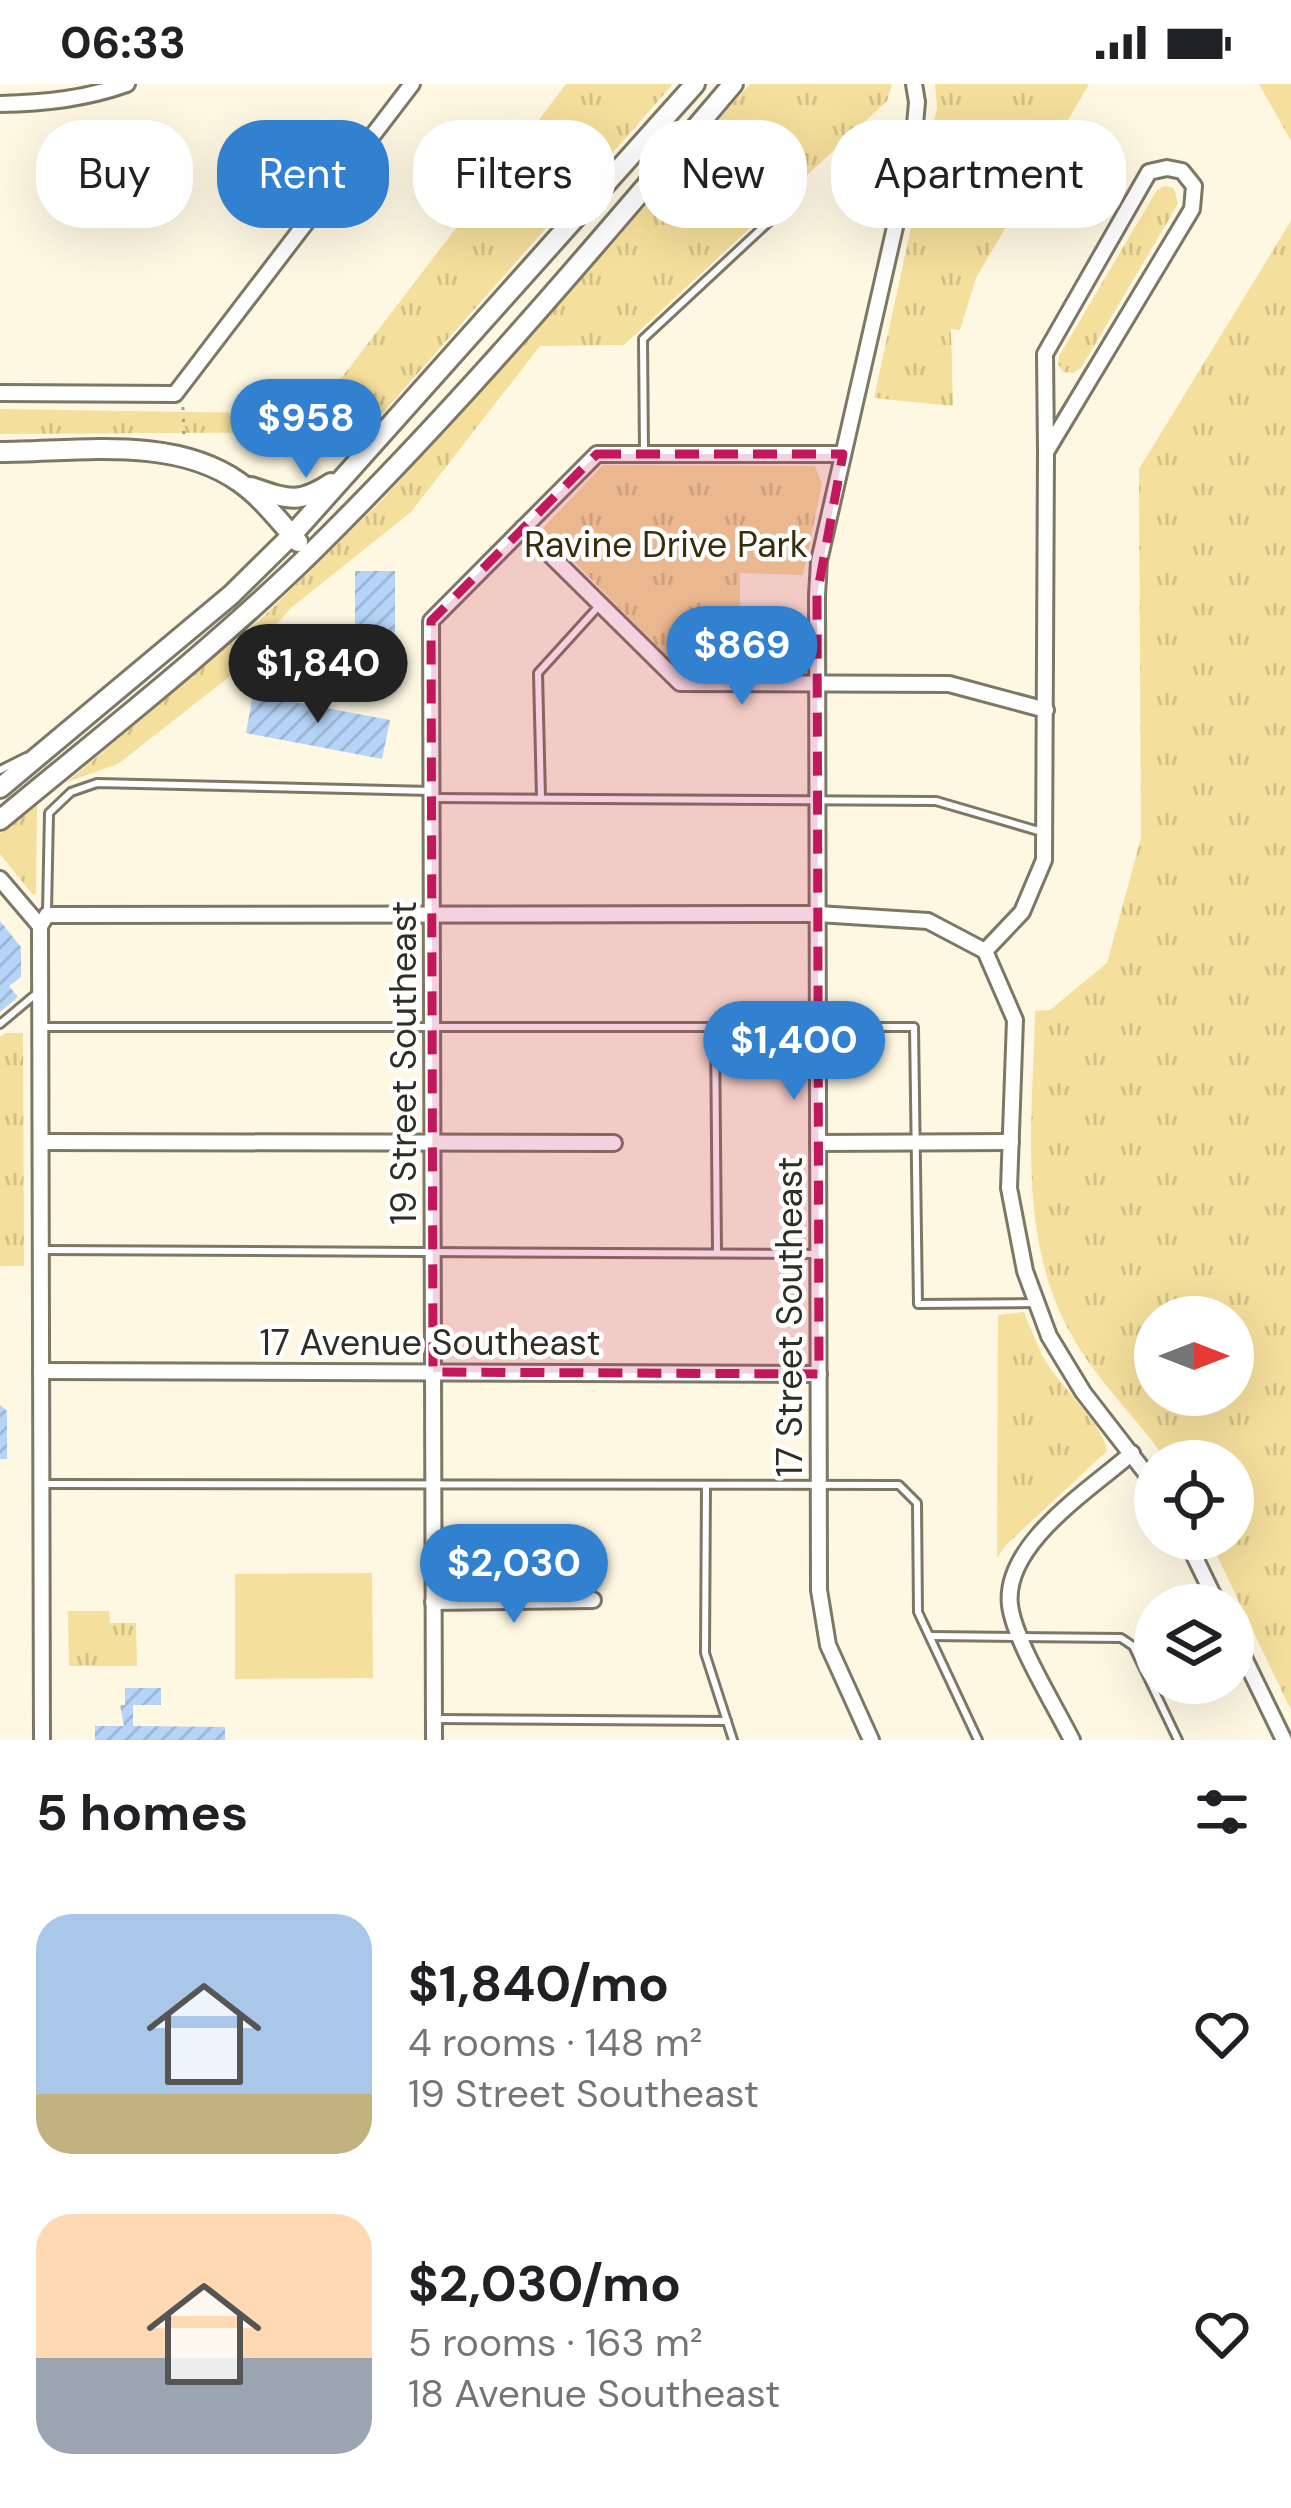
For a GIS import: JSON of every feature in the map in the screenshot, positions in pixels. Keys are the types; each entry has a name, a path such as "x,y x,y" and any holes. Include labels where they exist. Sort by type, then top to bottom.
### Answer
{"main road":[{"path":"0,788 231,595 292,535 695,84"},
{"path":"0,820 310,554 479,381 733,84"},
{"path":"0,452 168,454 206,464 242,484 286,498 307,498 360,464"},
{"path":"242,484 310,554"}],"street":[{"path":"0,104 91,97 128,84"},
{"path":"0,393 175,394 412,84"},
{"name":"17 Street Southeast","path":"871,1740 828,1645 822,1620 819,561 913,148 914,84"},
{"path":"985,951 1022,911 1044,860 1045,354 1149,172 1182,171 1194,186 1192,208 1046,452"},
{"path":"644,453 843,454"},
{"name":"19 Street Southeast","path":"434,1740 431,621 597,454 644,453"},
{"path":"524,528 680,683 949,684 1046,710"},
{"path":"0,879 44,921 818,914 928,920 985,951 1016,1020 1010,1188 1025,1271 1049,1336 1083,1392 1134,1456"},
{"path":"42,1740 40,991 44,921"},
{"path":"40,1142 614,1143"},
{"path":"818,1143 1011,1142"},
{"name":"17 Avenue Southeast","path":"41,1371 819,1374"},
{"path":"1072,1740 1010,1605 1016,1563 1036,1537 1132,1453"},
{"path":"434,1602 593,1600"},
{"path":"1254,1678 1284,1740"}],"lane":[{"path":"644,453 643,339 762,228"},
{"path":"541,798 538,673 601,605"},
{"path":"0,770 56,741"},
{"path":"44,921 49,813 71,792 98,783 541,798 936,801 1045,833"},
{"path":"0,1024 40,991"},
{"path":"40,1027 914,1027 918,1304 1036,1304"},
{"path":"715,1029 717,1252"},
{"path":"41,1250 819,1254"},
{"path":"41,1484 898,1485 917,1503 918,1612 979,1740"},
{"path":"706,1485 705,1653 733,1740"},
{"path":"930,1636 1121,1638 1133,1646 1178,1740"},
{"path":"434,1719 727,1721"}],"path":[{"path":"183,406 184,438"}],"highlighted area":[{"path":"597,454 843,454 817,595 819,1374 433,1372 431,621"}],"green space":[{"path":"566,84 673,84 615,150 615,120 539,120"},
{"path":"750,84 892,84 887,101 867,120 831,120 831,153 807,175 807,120 718,120"},
{"path":"935,84 1089,84 1068,120 934,120"},
{"path":"1259,84 1291,84 1291,141"},
{"path":"1174,188 1178,204 1081,368 1063,372 1059,356 1157,190"},
{"path":"639,210 639,228 750,228 624,345 540,346 411,512 291,608 229,677 118,764 67,782 263,617 384,498"},
{"path":"1291,221 1291,1710 1254,1633 1254,1584 1231,1584 1219,1560 1254,1560 1254,1440 1150,1440 1072,1336 1054,1298 1035,1219 1031,1135 1035,1011 1050,1010 1107,963 1141,838 1139,469"},
{"path":"456,228 546,228 366,432 0,434 0,409 314,414"},
{"path":"911,228 1005,228 976,278 960,330 951,329 953,406 874,398"},
{"name":"Ravine Drive Park","path":"603,465 815,466 822,484 803,575 740,573 740,669 678,668 542,529"},
{"path":"37,800 33,895 0,854 0,834"},
{"path":"23,1033 24,1266 0,1266 0,1037"},
{"path":"1024,1312 1043,1357 1099,1430 1107,1451 997,1558 998,1315"},
{"path":"372,1573 373,1678 235,1679 235,1574"},
{"path":"68,1611 109,1611 110,1623 136,1623 137,1666 69,1666"}],"building":[{"path":"355,571 395,571 395,655 355,655"},
{"path":"253,694 390,720 382,759 246,733"},
{"path":"0,921 21,947 21,977 9,986 18,997 0,1012"},
{"path":"0,1405 7,1411 7,1459 0,1459"},
{"path":"125,1688 161,1688 161,1705 133,1705 133,1726 225,1727 225,1740 95,1740 95,1726 124,1726 120,1705 125,1705"}]}
